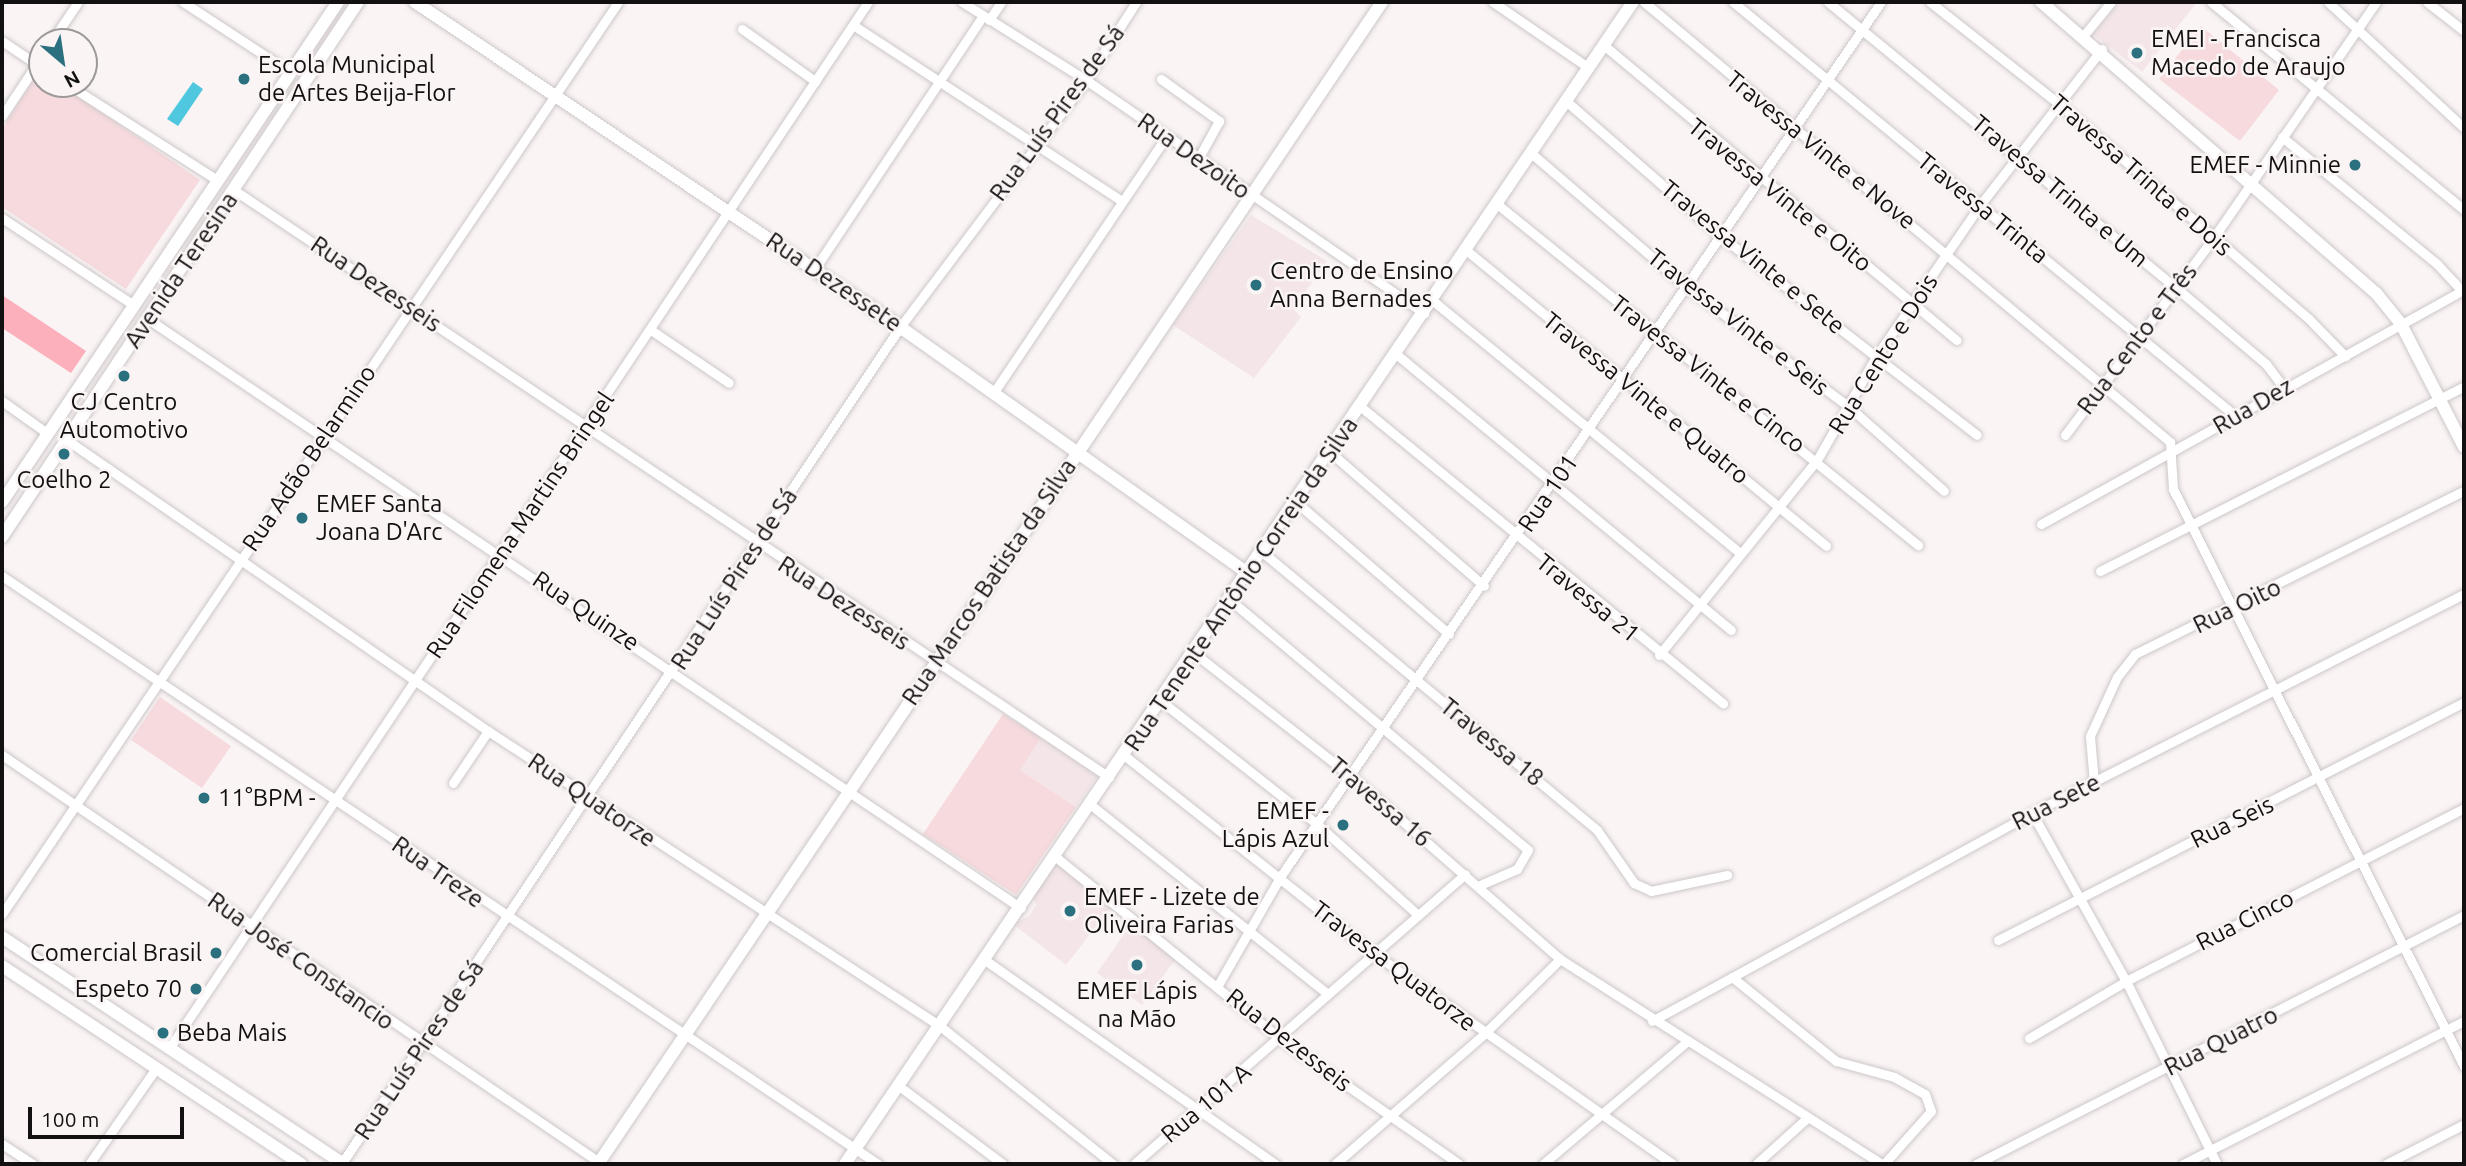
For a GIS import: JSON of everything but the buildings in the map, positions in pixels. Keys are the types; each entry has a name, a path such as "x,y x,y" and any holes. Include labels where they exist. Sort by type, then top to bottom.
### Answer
{"main road":[{"name":"Avenida Teresina","path":"2,502 95,359 338,2"},
{"name":"Avenida Teresina","path":"2,537 358,2"},
{"name":"Rua Dezessete","path":"415,2 554,99 730,212 900,327 1247,573"},
{"name":"Rua Marcos Batista da Silva","path":"600,1163 933,662 1252,197 1382,2"},
{"name":"Rua Tenente Antônio Correia da Silva","path":"845,1164 1056,858 1588,68 1606,47 1633,2"},
{"path":"2042,2 2102,49 2249,183 2376,293 2401,324 2464,447"},
{"path":"95,359 113,371"},
{"path":"2,937 343,1163"},
{"path":"2,966 300,1164"},
{"path":"157,1067 153,1050 170,1048"},
{"path":"157,1067 173,1061 170,1048"},
{"path":"284,1153 296,1132"}],"street":[{"path":"60,28 78,2"},
{"path":"183,2 290,72"},
{"name":"Rua Adão Belarmino","path":"2,914 618,2"},
{"name":"Rua Filomena Martins Bringel","path":"170,1048 248,924 335,801 589,424 867,2"},
{"name":"Rua Dezoito","path":"962,2 1086,80 1252,197 1424,313"},
{"path":"814,270 937,82 1001,2"},
{"name":"Rua Luís Pires de Sá","path":"343,1163 509,921 588,795 674,672 755,544 900,327 1086,80 1136,2"},
{"path":"1493,2 1588,68"},
{"name":"Travessa Vinte e Nove","path":"1644,2 1948,252 1996,299 2170,442 2174,454"},
{"name":"Travessa Trinta","path":"1733,2 1825,80 2138,332 2234,414"},
{"name":"Travessa Trinta e Um","path":"1828,2 2018,154 2174,286 2266,365 2284,388"},
{"name":"Rua 101","path":"1218,985 1247,930 1280,877 1517,539 1764,179 1825,80 1881,2"},
{"name":"Travessa Trinta e Dois","path":"1930,2 2059,104 2214,237 2345,356"},
{"path":"2084,35 2111,2"},
{"path":"2211,2 2464,210"},
{"path":"2328,2 2464,128"},
{"name":"Rua Cento e Três","path":"2065,435 2103,386 2138,332 2214,237 2376,2"},
{"path":"2427,2 2464,31"},
{"path":"853,24 937,82 1039,142 1122,201"},
{"path":"742,29 815,81"},
{"path":"2,41 28,55"},
{"name":"Travessa Vinte e Oito","path":"1606,47 1957,340"},
{"name":"Rua Cento e Dois","path":"1659,655 1739,552 1817,460 1877,355 1980,205 2102,49"},
{"path":"2,116 28,79"},
{"path":"1161,79 1219,121 1198,159"},
{"path":"89,98 217,180"},
{"name":"Travessa Vinte e Sete","path":"1566,101 1723,237 1977,435"},
{"path":"2282,136 2437,264 2463,290"},
{"path":"994,392 1166,137"},
{"name":"Travessa Vinte e Seis","path":"1531,153 1688,288 1848,407 1944,491"},
{"name":"Rua Dezesseis","path":"234,190 589,424 755,544 1109,777"},
{"name":"Travessa Vinte e Cinco","path":"1497,204 1656,334 1817,460 1918,545"},
{"path":"2,218 132,304"},
{"name":"Travessa Vinte e Quatro","path":"1466,250 1623,382 1826,546"},
{"name":"Rua Dez","path":"2042,524 2174,454 2234,414 2463,290"},
{"path":"1433,300 1739,552"},
{"name":"Rua Quinze","path":"148,319 501,554 1020,908"},
{"path":"651,330 729,383"},
{"path":"1396,354 1698,606 1731,630"},
{"path":"2101,571 2464,386"},
{"path":"2,401 47,433"},
{"name":"Travessa 21","path":"1361,407 1517,539 1659,655 1723,703"},
{"name":"Rua Quatorze","path":"67,440 417,678 488,731 940,1026 1113,1164"},
{"path":"1330,452 1484,586"},
{"path":"2174,454 2169,475 2358,862 2464,1066"},
{"name":"Rua Oito","path":"2094,783 2090,736 2127,662 2464,491"},
{"path":"1296,502 1449,634"},
{"name":"Travessa 18","path":"1261,551 1597,830 1642,889 1682,887 1727,875"},
{"name":"Rua Treze","path":"2,576 509,921 878,1164"},
{"name":"Rua Sete","path":"1652,1021 2032,813 2275,693 2464,594"},
{"path":"1229,599 1528,850 1523,864 1480,885"},
{"name":"Travessa 16","path":"1194,653 1351,776 1480,885 1560,959"},
{"path":"1161,701 1317,824 1418,915"},
{"name":"Rua Seis","path":"1998,940 2319,779 2464,702"},
{"path":"453,783 488,731"},
{"name":"Rua José Constancio","path":"2,755 422,1045 600,1163"},
{"name":"Travessa Quatorze","path":"1125,756 1372,952 1484,1034 1672,1164"},
{"path":"1091,805 1328,993"},
{"name":"Rua Cinco","path":"2029,1038 2126,981 2464,808"},
{"path":"2032,813 2126,981 2217,1164"},
{"name":"Rua Dezesseis","path":"1056,858 1218,985 1282,1040 1459,1164"},
{"name":"Rua 101 A","path":"1134,1164 1282,1040 1372,952 1465,874"},
{"name":"Rua Quatro","path":"1976,1164 2464,915"},
{"path":"1335,1164 1484,1034 1560,959 1685,1043 1883,1164 1931,1105 1912,1085 1836,1061 1732,977"},
{"path":"985,960 1275,1164"},
{"path":"2183,1164 2464,1021"},
{"path":"1544,1164 1589,1124 1605,1116 1685,1043"},
{"path":"89,1164 157,1067"},
{"path":"899,1086 1003,1164"},
{"path":"1756,1164 1806,1119"},
{"path":"2386,1164 2464,1124"},
{"path":"2,1144 33,1164"}],"shaded area":[{"name":"EMEI - Francisca Macedo de Araujo","path":"2120,2 2197,2 2142,72 2093,34"},
{"path":"2201,26 2279,90 2240,141 2159,79"},
{"path":"28,89 28,98 80,98 200,180 126,289 2,207 2,129"},
{"name":"Centro de Ensino Anna Bernades","path":"1251,215 1327,261 1293,309 1301,317 1254,378 1173,325"},
{"path":"2,295 86,351 71,373 2,328"},
{"path":"160,697 231,746 202,788 131,740"},
{"path":"1003,714 1041,738 1020,770 1076,807 1016,895 923,834"},
{"path":"1041,738 1097,776 1076,807 1020,770"},
{"name":"EMEF - Lizete de Oliveira Farias","path":"1057,863 1113,905 1066,965 1013,924 1029,916 1036,905 1033,895"},
{"name":"EMEF Lápis na Mão","path":"1131,924 1177,957 1142,1005 1097,973"}],"water":[{"path":"193,82 203,89 178,126 167,119"}],"place":[{"name":"EMEI - Francisca Macedo de Araujo","path":"2137,53"},
{"name":"Escola Municipal de Artes Beija-Flor","path":"244,79"},
{"name":"EMEF - Minnie","path":"2355,165"},
{"name":"Centro de Ensino Anna Bernades","path":"1256,285"},
{"name":"CJ Centro Automotivo","path":"124,376"},
{"name":"Coelho 2","path":"64,454"},
{"name":"EMEF Santa Joana D'Arc","path":"302,518"},
{"name":"11°BPM -","path":"204,798"},
{"name":"EMEF - Lápis Azul","path":"1343,825"},
{"name":"EMEF - Lizete de Oliveira Farias","path":"1070,911"},
{"name":"Comercial Brasil","path":"216,953"},
{"name":"EMEF Lápis na Mão","path":"1137,965"},
{"name":"Espeto 70","path":"196,989"},
{"name":"Beba Mais","path":"163,1033"}]}
